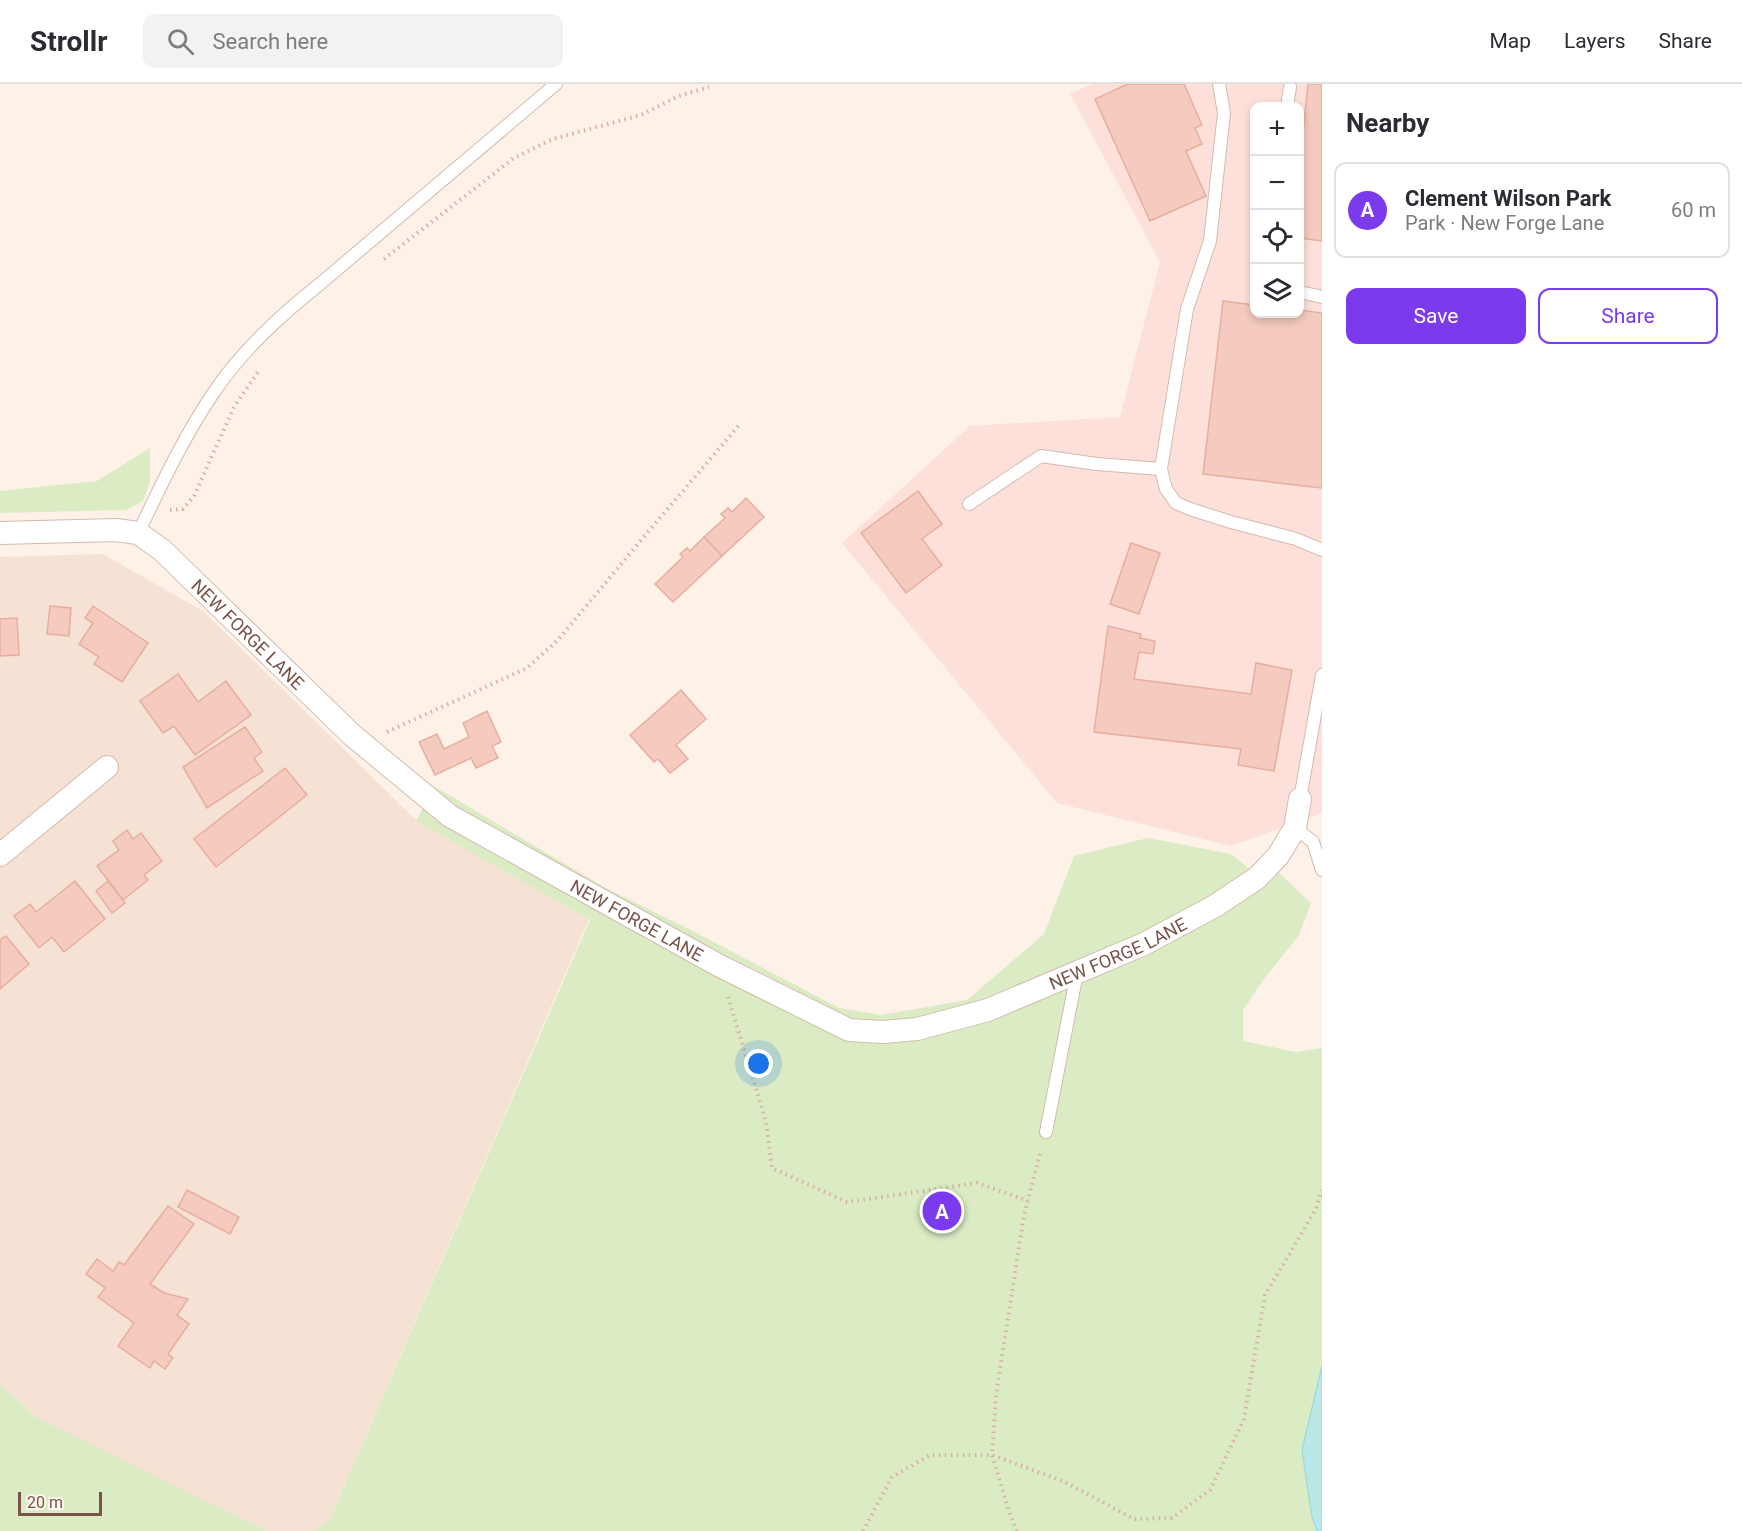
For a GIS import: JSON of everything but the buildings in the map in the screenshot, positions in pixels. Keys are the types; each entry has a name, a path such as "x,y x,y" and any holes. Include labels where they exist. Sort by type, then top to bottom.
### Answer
{"street":[{"path":"0,533 116,530 138,533"},
{"name":"NEW FORGE LANE","path":"138,533 162,550 362,744 450,816 718,965 849,1030 883,1032 917,1029 988,1010 1144,944 1215,906 1257,878 1278,856 1295,828 1300,800"},
{"path":"0,855 107,768"}],"lane":[{"path":"138,533 187,435 213,393 261,336 286,311 556,84"},
{"path":"1219,84 1224,113 1210,241 1187,309 1161,469 1166,489 1176,503 1231,522 1296,539 1322,550"},
{"path":"1288,102 1290,87"},
{"path":"1304,293 1322,297"},
{"path":"969,504 1041,456 1097,464 1161,469"},
{"path":"1300,800 1322,675"},
{"path":"1295,828 1313,842 1322,870"},
{"path":"1046,1132 1077,974"}],"path":[{"path":"378,264 514,158 553,139 641,116 679,96 709,87"},
{"path":"149,511 183,509 194,496 234,407 262,366"},
{"path":"362,744 527,668 558,639 741,423"},
{"path":"718,965 766,1121 772,1168 847,1202 977,1183 1028,1201"},
{"path":"1017,1531 992,1455 996,1395 1023,1215 1046,1132"},
{"path":"863,1531 892,1477 930,1455 992,1455 1063,1481 1134,1519 1172,1518 1210,1490 1244,1419 1265,1295 1316,1209 1322,1190"}],"shaded area":[{"path":"1092,84 1322,84 1322,813 1231,846 1057,803 842,543 970,426 1120,417 1160,262 1070,94"},
{"path":"103,554 203,611 417,821 589,919 329,1521 315,1531 267,1531 255,1527 36,1417 0,1384 0,557"}],"green space":[{"path":"150,448 150,481 143,501 126,510 0,513 0,491 97,481"},
{"path":"434,786 604,887 839,1008 881,1015 967,1000 1044,934 1074,856 1148,838 1231,854 1261,878 1277,871 1311,903 1299,935 1243,1010 1243,1041 1296,1052 1322,1048 1322,1366 1302,1450 1312,1517 1317,1531 315,1531 329,1521 590,920 416,821"},
{"path":"0,1384 36,1417 267,1531 0,1531"}],"water":[{"path":"1322,1366 1322,1531 1317,1531 1312,1517 1302,1450"}],"place":[{"name":"Clement Wilson Park","path":"942,1211"}]}
